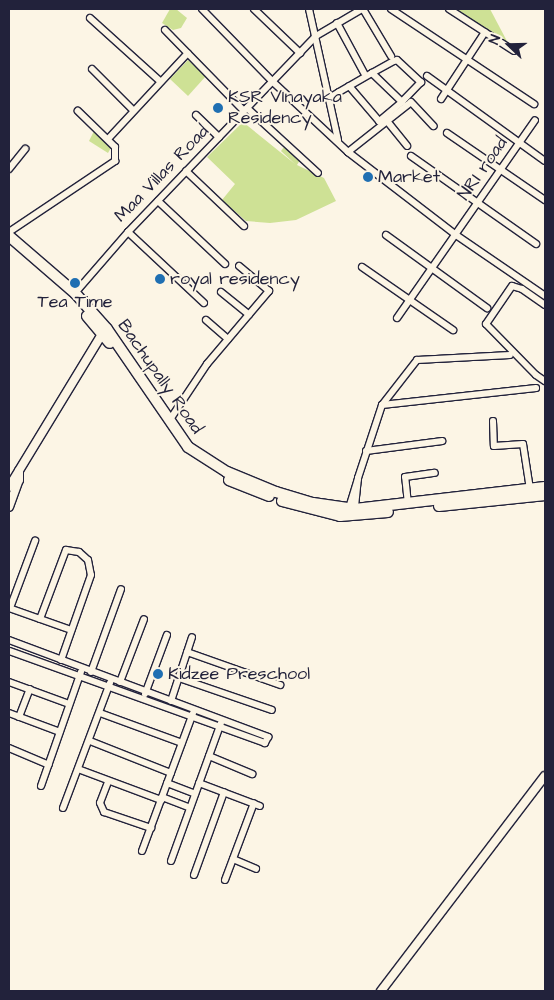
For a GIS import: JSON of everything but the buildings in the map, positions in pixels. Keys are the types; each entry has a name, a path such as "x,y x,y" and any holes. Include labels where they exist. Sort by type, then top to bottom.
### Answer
{"main road":[{"name":"Bachupally Road","path":"9,236 75,294 107,328 169,422 188,447 227,472 276,492 313,503 352,508 408,504 545,487"},
{"name":"Bachupally Road","path":"9,245 68,296 102,334 183,452 212,471 250,489 294,505 340,516 361,516 545,495"}],"street":[{"path":"202,9 271,80 338,140 348,152 523,286 545,305"},
{"path":"254,9 300,53"},
{"path":"309,9 330,96 338,140"},
{"path":"363,9 391,56"},
{"name":"Maa Villas Road","path":"75,294 128,232 246,109 271,80 316,36 363,9"},
{"path":"391,9 534,104"},
{"path":"449,9 514,51"},
{"path":"90,18 160,81"},
{"path":"338,24 368,73 402,102"},
{"path":"165,30 246,109 318,173"},
{"path":"441,99 485,32"},
{"path":"108,139 188,53"},
{"path":"330,96 368,73 394,61 399,61 421,82 402,102 378,121 349,86"},
{"path":"92,69 134,110"},
{"path":"427,76 448,89 545,160"},
{"path":"348,152 411,102 433,126"},
{"path":"9,232 114,161 114,147 78,111"},
{"path":"196,115 218,137"},
{"name":"NRI road","path":"397,318 536,120"},
{"path":"386,122 407,146"},
{"path":"447,133 545,200"},
{"path":"9,169 25,149"},
{"path":"411,156 536,244"},
{"path":"186,171 244,226"},
{"path":"158,201 224,264"},
{"path":"128,232 204,303"},
{"path":"386,234 488,308"},
{"path":"169,422 206,364 269,291 240,266"},
{"path":"362,267 454,330"},
{"path":"545,296 523,286 510,287 486,326 540,379 545,380"},
{"path":"221,292 248,315"},
{"path":"206,320 228,338"},
{"path":"9,487 102,334"},
{"path":"352,508 358,478 382,405 417,360 510,355"},
{"path":"382,405 536,388"},
{"path":"493,421 494,446 523,444 530,489"},
{"path":"366,451 442,441"},
{"path":"9,507 19,480 19,470"},
{"path":"408,504 405,477 435,473"},
{"path":"35,541 10,608 71,630"},
{"path":"40,619 66,550 73,550 88,560 92,575 61,660"},
{"path":"91,672 121,589"},
{"path":"120,682 144,619"},
{"path":"144,699 168,634"},
{"path":"171,701 192,638"},
{"path":"9,640 82,668 144,699 191,717 221,724 266,740"},
{"path":"9,651 80,676 110,683 120,682 194,709 221,724"},
{"path":"187,652 280,685"},
{"path":"41,786 82,668"},
{"path":"178,678 272,710"},
{"path":"9,682 69,704"},
{"path":"64,808 90,742 110,683"},
{"path":"19,716 30,689"},
{"path":"142,850 194,709"},
{"path":"9,713 60,732"},
{"path":"100,713 182,743"},
{"path":"171,861 221,724"},
{"path":"90,742 171,773"},
{"path":"9,748 49,765"},
{"path":"209,756 252,774"},
{"path":"78,769 108,782 190,808"},
{"path":"381,991 545,776"},
{"path":"108,782 100,803 104,812 150,828"},
{"path":"167,783 195,794"},
{"path":"199,783 257,804 225,880"},
{"path":"194,875 224,792"},
{"path":"233,859 256,869"}],"green space":[{"path":"170,9 176,9 187,18 181,28 173,30 162,23"},
{"path":"453,9 490,9 509,45"},
{"path":"188,60 206,76 188,96 170,79"},
{"path":"243,122 295,164 281,151 284,147 300,160 297,165 324,178 336,201 296,220 270,223 246,221 222,200 235,184 207,157"},
{"path":"94,131 112,146 108,153 89,141"}],"place":[{"name":"KSR VInayaka Residency","path":"218,108"},
{"name":"Market","path":"368,177"},
{"name":"royal residency","path":"160,279"},
{"name":"Tea Time","path":"75,283"},
{"name":"Kidzee Preschool","path":"158,674"}]}
